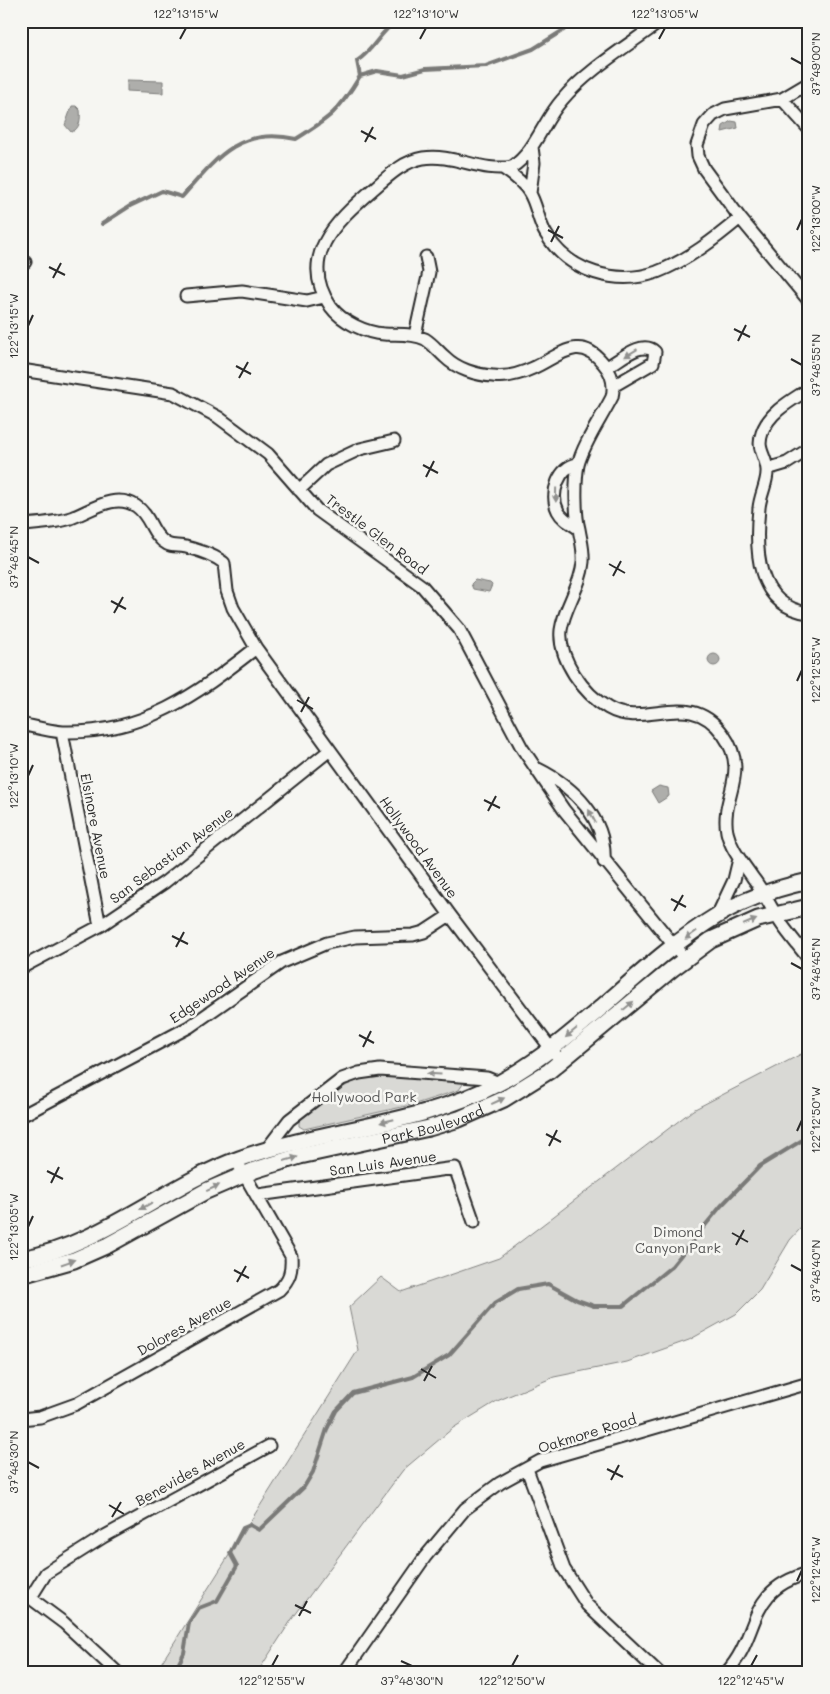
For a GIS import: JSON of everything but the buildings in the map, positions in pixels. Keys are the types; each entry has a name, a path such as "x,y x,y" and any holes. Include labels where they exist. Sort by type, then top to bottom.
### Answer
{"main road":[{"name":"Park Boulevard","path":"21,1259 68,1246 106,1229 156,1200 236,1160 266,1150 445,1106 499,1083 551,1050 674,947 717,916 764,894 809,881"},
{"name":"Park Boulevard","path":"21,1275 74,1260 108,1246 206,1191 245,1174 300,1156 429,1128 458,1119 527,1086 562,1061 685,959 724,933 758,919 809,907"}],"street":[{"path":"661,21 578,83 562,99 549,116 532,147 521,162 504,169 432,157 410,163 391,174 344,214 330,232 321,249 318,268 324,297 335,313 364,330 381,334 415,335 430,343 458,366 476,373 508,377 523,372 560,352 571,349 590,352 599,357 607,367 615,385 612,397 578,464 578,528 584,544 583,562 580,583 561,629 561,640 567,658 578,680 591,696 608,708 624,714 644,715 677,709 691,712 706,719 722,733 733,752 736,772 726,820 731,846 776,915 809,959"},
{"path":"809,83 782,99 725,109 713,115 699,135 698,156 704,169 740,218 809,301"},
{"path":"782,99 809,129"},
{"path":"530,193 534,163 532,147"},
{"path":"504,169 530,193 546,234 557,249 583,269 616,277 656,272 712,241 740,218"},
{"path":"415,335 429,272 426,257"},
{"path":"186,296 242,291 307,301 324,297"},
{"path":"607,367 642,346 650,347 655,352 653,363 615,385"},
{"name":"Trestle Glen Road","path":"21,370 173,393 218,416 268,454 318,510 422,586 457,626 522,748 564,810 604,862 685,959"},
{"path":"809,389 768,420 762,434 760,449 767,470 759,507 757,553 760,574 778,598 788,605 809,612"},
{"path":"299,490 326,466 360,449 394,441"},
{"path":"767,470 787,463 809,449"},
{"path":"578,464 570,465 559,476 554,493 557,509 565,520 578,528"},
{"name":"Hollywood Avenue","path":"21,525 48,524 70,518 105,503 120,501 135,505 146,515 158,539 170,545 186,547 216,556 224,563 227,591 233,608 256,648 450,915 551,1050 562,1061"},
{"path":"21,724 62,732 111,728 165,711 210,684 256,648"},
{"name":"Elsinore Avenue","path":"62,732 100,926"},
{"name":"San Sebastian Avenue","path":"21,968 100,926 165,882 330,750"},
{"name":"Trestle Glen Road","path":"536,768 574,791 587,807 605,844 604,862"},
{"path":"717,916 734,880 739,859"},
{"name":"Edgewood Avenue","path":"21,1116 189,1027 257,977 289,958 327,943 356,937 413,935 435,926 450,915"},
{"path":"266,1150 289,1120 342,1079 359,1073 380,1070 487,1078 499,1083"},
{"name":"Dolores Avenue","path":"21,1418 40,1417 76,1404 279,1290 287,1281 292,1271 291,1256 258,1195 236,1160"},
{"name":"San Luis Avenue","path":"258,1195 455,1168 474,1222"},
{"name":"Oakmore Road","path":"344,1673 425,1557 465,1509 500,1483 540,1461 809,1383"},
{"name":"Benevides Avenue","path":"26,1594 46,1573 103,1537 269,1446"},
{"path":"527,1469 564,1569 578,1591 588,1605 614,1633 652,1664 659,1673"},
{"path":"726,1673 743,1647 755,1613 763,1600 778,1587 798,1576 809,1573"},
{"path":"26,1594 76,1634 118,1673"}],"green space":[{"name":"Dimond Canyon Park","path":"809,1050 809,1219 790,1240 760,1290 736,1314 689,1340 627,1362 554,1377 497,1401 453,1428 403,1470 292,1619 257,1673 155,1673 358,1350 349,1307 381,1277 401,1292 499,1258 693,1110"},
{"name":"Hollywood Park","path":"377,1076 462,1081 463,1084 459,1090 415,1104 304,1129 299,1126 299,1120 335,1092 354,1082"}],"shaded area":[{"path":"127,80 163,81 163,93 127,91"},
{"path":"72,106 76,106 80,110 80,117 78,126 71,132 65,125"},
{"path":"731,121 737,122 738,128 722,132 723,126"},
{"path":"475,580 490,583 492,585 489,592 473,589 471,584"},
{"path":"712,654 716,654 720,660 716,666 712,666 708,662 708,658"},
{"path":"659,786 668,788 669,796 658,803 651,791"}],"waterway":[{"path":"102,224 130,206 162,191 182,197 218,158 244,141 259,137 276,136 296,139 326,119 346,98 360,76 357,61 368,52 385,30 396,21"},
{"path":"360,76 377,71 403,75 425,69 486,66 533,49 578,21"},
{"path":"174,1673 184,1653 189,1623 199,1608 217,1601 237,1566 230,1553 243,1528 250,1525 259,1530 304,1487 313,1472 327,1429 336,1411 353,1393 413,1377 449,1355 495,1303 518,1289 548,1284 577,1300 594,1306 623,1306 672,1266 721,1206 760,1166 809,1136"}]}
